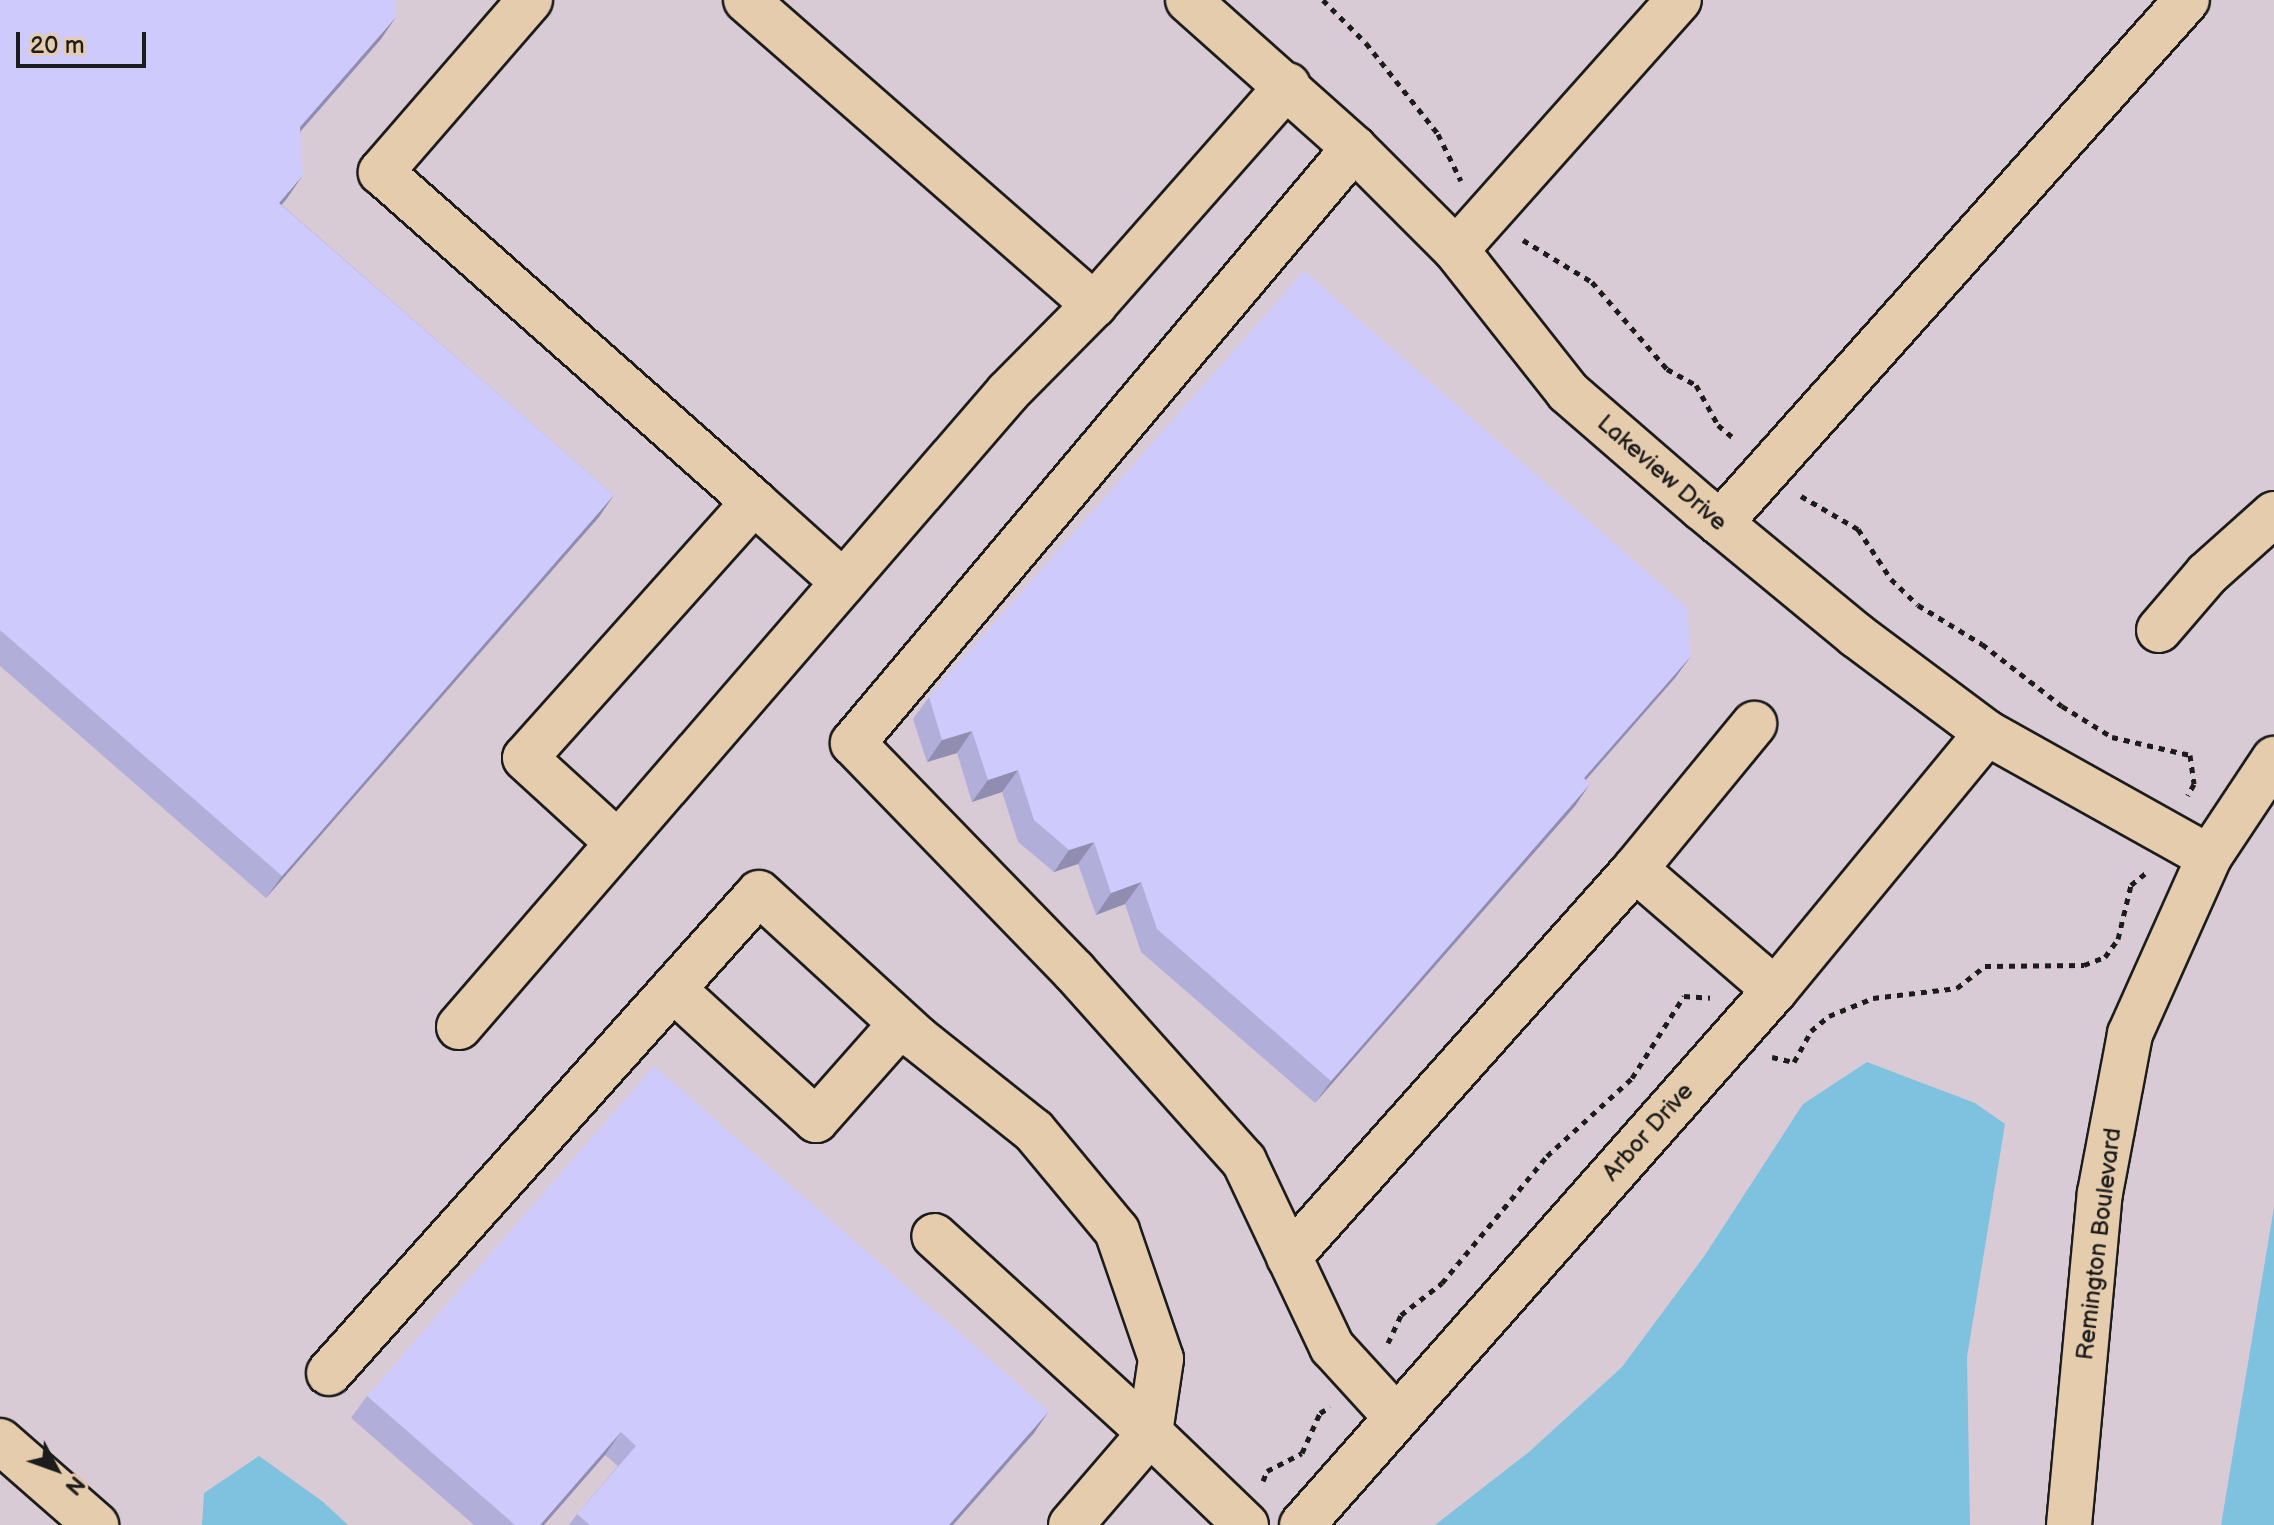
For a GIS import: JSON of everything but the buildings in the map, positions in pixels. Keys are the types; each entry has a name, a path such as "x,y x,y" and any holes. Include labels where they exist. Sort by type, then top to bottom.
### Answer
{"street":[{"path":"530,0 381,172 843,582"},
{"path":"746,0 1094,305"},
{"name":"Lakeview Drive","path":"1188,0 1288,85 1456,250 1568,392 1720,523 1987,733 2209,857"},
{"path":"1456,250 1679,0"},
{"path":"1720,523 2187,0"},
{"path":"459,1027 1008,392 1094,305 1288,85"},
{"path":"1354,148 853,743 1074,971 1244,1161 1332,1347 1396,1417"},
{"path":"618,843 525,758 754,502"},
{"path":"2159,630 2207,574 2268,531"},
{"path":"1289,1257 1635,869 1754,724"},
{"name":"Arbor Drive","path":"1302,1525 1775,990 1987,733"},
{"name":"Remington Boulevard","path":"2069,1525 2100,1193 2130,1034 2209,857 2274,759"},
{"path":"1635,869 1775,990"},
{"path":"329,1373 759,893 901,1024 1034,1131 1117,1231 1161,1359 1150,1433 1071,1525"},
{"path":"673,989 816,1120 901,1024"},
{"path":"934,1236 1150,1433 1253,1505"},
{"path":"0,1441 96,1525"}],"path":[{"path":"1323,0 1366,43 1438,134 1448,149 1455,175 1466,186"},
{"path":"1520,239 1592,282 1667,369 1696,385 1718,425 1740,444"},
{"path":"1796,491 1858,529 1891,579 1918,605 1982,644 2062,706 2112,737 2190,755 2194,784"},
{"path":"1771,1057 1794,1062 1811,1031 1829,1016 1873,998 1957,988 1985,966 2084,965 2105,957 2118,939 2131,885 2148,872"},
{"path":"1381,1351 1401,1315 1442,1283 1547,1156 1632,1078 1684,996 1709,998"},
{"path":"1253,1505 1267,1471 1302,1453 1320,1413 1334,1405"}],"shaded area":[{"path":"0,0 2274,0 2274,1525 0,1525"}],"water":[{"path":"1867,1062 1975,1103 2005,1124 1967,1357 1970,1525 1435,1525 1529,1452 1622,1367 1705,1255 1803,1104"},
{"path":"2274,1207 2274,1525 2221,1525"},
{"path":"259,1456 322,1501 348,1525 202,1525 204,1493"}]}
